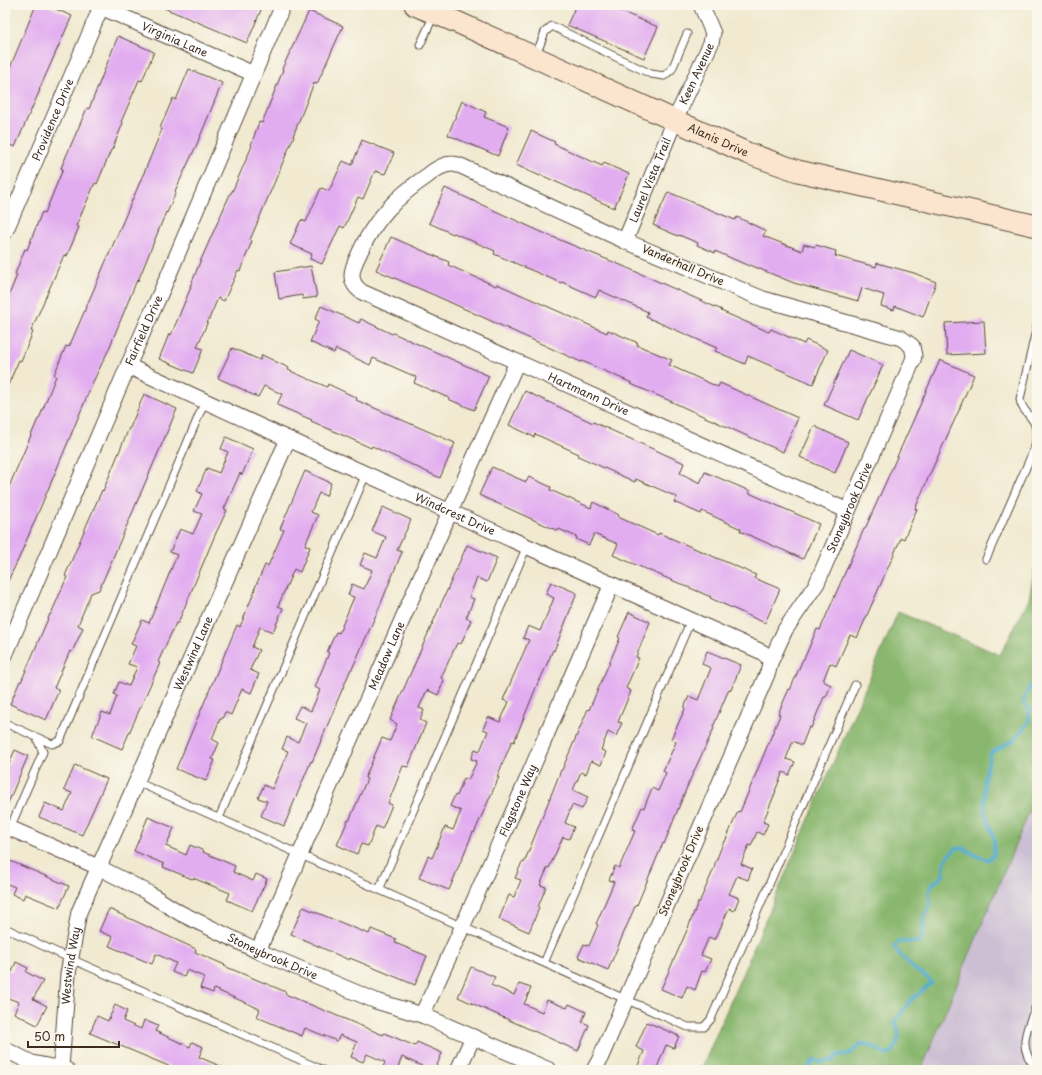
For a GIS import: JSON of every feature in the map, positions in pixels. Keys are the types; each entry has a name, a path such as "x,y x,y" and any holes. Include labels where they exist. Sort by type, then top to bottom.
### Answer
{"main road":[{"name":"Alanis Drive","path":"416,5 747,153 798,171 1037,226"}],"street":[{"name":"Fairfield Drive","path":"5,655 283,5"},
{"name":"Keen Avenue","path":"676,120 711,43 713,33 701,5"},
{"name":"Virginia Lane","path":"98,6 254,74"},
{"name":"Providence Drive","path":"5,232 98,6"},
{"name":"Laurel Vista Trail","path":"626,241 676,120"},
{"name":"Vanderhall Drive","path":"356,260 371,231 383,214 396,200 431,172 446,165 453,164 461,166 626,241 763,299 896,336 905,340 912,346"},
{"name":"Hartmann Drive","path":"356,260 352,270 352,276 354,285 362,292 848,511"},
{"name":"Stoneybrook Drive","path":"594,1070 626,1000 785,630 817,583 913,360 914,356 912,346"},
{"name":"Meadow Lane","path":"258,951 419,580 517,362"},
{"name":"Windcrest Drive","path":"128,366 762,652 768,657 769,667"},
{"name":"Westwind Lane","path":"98,867 288,439"},
{"name":"Flagstone Way","path":"422,1016 463,927 612,584"},
{"name":"Stoneybrook Drive","path":"7,827 98,867 145,891 180,913 258,951 376,1001 422,1016 549,1070"},
{"name":"Westwind Way","path":"64,1069 68,974 79,912 98,867"},
{"path":"458,1070 473,1037"},
{"path":"5,1049 32,1063 64,1069"}],"lane":[{"path":"420,45 435,13"},
{"path":"535,57 545,32 552,26 651,74 664,76 672,70 687,34"},
{"path":"986,559 1035,447 1036,426 1020,405 1020,399 1037,326"},
{"path":"5,723 52,744 60,741 205,401"},
{"path":"219,818 366,474"},
{"path":"379,890 527,546"},
{"path":"544,963 691,620"},
{"path":"137,782 688,1028 704,1027 712,1019 855,685"},
{"path":"7,827 43,752 36,737"},
{"path":"5,928 71,959 323,1070"},
{"path":"1037,1004 1026,1032 1024,1049 1037,1068"}],"shaded area":[{"path":"1037,793 1037,1070 921,1070"}],"green space":[{"path":"1037,557 1037,793 921,1070 701,1070 898,612 1000,655 1029,599"}],"building":[{"path":"36,5 46,5 72,16 15,147 5,143 5,68 9,70"},
{"path":"157,5 250,5 261,10 247,43"},
{"path":"576,5 606,5 658,27 644,58 567,25"},
{"path":"309,11 343,26 317,84 314,83 294,136 250,240 252,241 240,271 238,270 224,301 218,298 197,347 203,349 193,373 159,359 169,334 171,335 200,262 252,146 251,145 259,122 262,123 283,70 282,69"},
{"path":"118,36 154,52 142,81 139,80 121,122 123,123 112,150 97,184 95,183 76,226 79,227 67,256 64,255 31,331 33,332 21,361 19,360 5,392 5,305 17,275 15,274 25,249 27,250 42,212 45,213 63,169 61,168 87,108 89,109"},
{"path":"189,69 222,83 108,351 92,384 19,558 5,587 5,496 39,419 66,346 69,347 146,168 162,129 160,128 173,98 176,100"},
{"path":"462,101 486,112 484,117 509,127 498,156 448,135"},
{"path":"531,131 555,142 554,144 602,166 604,163 629,174 614,208 516,165"},
{"path":"362,140 394,153 385,174 375,171 363,199 358,197 344,228 340,226 322,264 310,259 312,254 290,244 301,220 306,222 321,188 329,191 343,161 352,165"},
{"path":"445,188 769,332 771,329 804,344 806,340 828,350 813,384 748,356 745,364 715,351 717,348 646,317 648,312 599,290 596,297 494,254 495,251 429,223"},
{"path":"668,192 735,220 737,217 766,231 763,236 802,251 804,244 815,247 816,245 836,251 835,256 876,267 877,263 914,273 936,282 923,317 895,306 894,310 881,306 884,295 862,288 858,301 794,283 715,251 715,253 697,245 698,243 653,225"},
{"path":"391,237 449,262 448,265 496,286 497,284 607,333 608,330 638,343 637,345 672,360 669,365 718,387 720,383 798,418 783,452 631,384 632,383 582,361 581,362 376,270"},
{"path":"311,266 317,297 303,299 302,295 279,299 275,272"},
{"path":"321,306 359,323 361,319 489,376 474,410 414,383 416,377 373,358 370,365 336,349 334,353 310,342 319,321 315,319"},
{"path":"984,321 986,353 947,355 945,323"},
{"path":"232,348 260,360 262,355 289,368 288,370 327,387 328,384 357,398 356,400 455,443 440,478 372,446 371,448 277,405 282,394 264,386 258,397 218,378"},
{"path":"849,350 883,365 858,420 824,405"},
{"path":"940,360 974,375 929,476 904,539 901,538 857,638 850,635 836,666 830,663 823,681 831,685 826,697 824,697 811,728 809,727 802,745 793,741 786,759 795,762 789,775 783,772 763,822 768,824 763,835 757,832 751,846 749,845 741,864 752,869 748,880 737,876 729,894 739,898 734,911 729,908 715,940 709,937 701,955 711,959 705,972 702,971 695,990 687,986 682,998 661,989 715,866 724,841 725,842 738,811 740,812 780,715 778,714 789,689 790,690 817,629 820,630"},
{"path":"525,391 684,463 680,473 700,483 705,472 750,491 749,493 819,524 803,559 740,531 741,529 702,511 701,514 674,502 677,497 636,479 635,482 578,456 579,454 535,434 534,437 509,425"},
{"path":"144,394 177,409 99,590 91,593 78,625 83,628 72,652 70,651 54,688 59,690 46,720 10,704 67,577 65,576"},
{"path":"814,426 848,442 835,473 800,457"},
{"path":"226,437 253,449 242,475 240,473 224,509 227,510 178,623 176,623 158,662 160,663 122,749 92,736 102,712 110,715 117,696 114,694 119,682 129,686 137,667 128,664 136,646 131,644 142,620 149,623 177,555 170,552 180,529 193,534 202,514 194,511 202,494 197,491 207,468 219,473 228,452 221,449"},
{"path":"492,467 526,482 529,477 551,487 550,490 591,508 593,502 619,515 618,517 658,535 659,533 756,575 754,578 780,589 765,623 710,598 711,597 613,555 618,544 594,534 589,545 576,539 577,537 559,529 558,531 479,495"},
{"path":"305,471 331,483 326,496 319,493 311,512 318,515 305,545 310,547 300,572 294,569 278,606 283,608 273,632 260,627 252,647 259,650 250,670 259,674 251,693 242,689 231,715 225,712 222,719 220,719 212,739 219,743 212,759 215,760 206,781 176,769 237,625 240,627 265,565 268,566 284,530 280,529"},
{"path":"383,507 411,520 397,550 402,552 284,826 261,816 267,801 258,798 264,785 272,789 288,751 282,749 287,737 298,742 306,723 294,718 300,706 311,711 320,690 315,687 329,653 327,652 336,632 339,633 354,597 348,595 352,584 364,589 372,570 360,565 365,553 377,558 386,537 372,531"},
{"path":"467,545 497,558 487,582 477,578 469,597 474,599 466,618 471,620 461,644 457,643 441,678 444,680 438,695 427,690 419,708 424,710 420,720 426,723 408,767 403,766 388,803 392,805 382,829 376,826 368,846 361,844 357,854 337,845 367,779 365,778 382,738 390,741 397,724 390,720"},
{"path":"551,582 577,593 554,651 553,650 539,680 514,742 512,741 497,777 499,777 474,833 473,832 449,890 419,878 428,856 432,858 445,827 453,830 461,811 450,806 455,795 457,796 464,778 468,780 477,761 471,759 475,749 480,751 488,731 483,729 488,717 500,722 509,702 503,700 529,640 523,638 528,626 540,631 554,598 546,594"},
{"path":"629,612 650,622 636,657 639,658 626,688 631,691 618,722 622,723 616,736 608,732 601,750 606,752 601,765 591,761 586,774 581,772 573,790 588,797 582,809 572,805 565,823 574,827 569,839 563,837 540,885 546,887 529,932 499,919 509,895 514,897 521,880 515,878 522,862 524,863 561,770 620,638 618,637"},
{"path":"707,651 741,665 731,690 729,689 713,727 714,728 689,782 664,844 663,843 608,970 578,957 584,944 589,946 598,925 596,924 614,882 609,880 615,866 619,868 635,831 632,830 642,807 644,808 652,788 658,791 666,773 663,771 676,742 671,739 685,709 684,708 689,696 698,700 711,668 702,664"},
{"path":"15,750 28,756 5,810 5,764 8,766"},
{"path":"75,765 107,779 82,835 39,817 45,803 64,811 72,793 64,790"},
{"path":"148,817 174,828 166,846 186,855 190,845 235,866 233,872 253,881 256,874 267,879 252,911 227,900 230,893 163,867 164,864 134,851"},
{"path":"8,860 69,886 59,908 25,894 23,899 12,894 15,887 5,883 5,866"},
{"path":"303,907 369,934 371,929 396,939 395,943 427,956 415,985 350,958 349,960 291,934"},
{"path":"109,909 196,949 195,952 225,965 224,966 286,992 285,994 383,1035 384,1033 415,1046 417,1042 442,1053 435,1070 421,1070 422,1066 402,1057 397,1070 382,1070 385,1062 367,1054 363,1062 351,1057 357,1042 340,1035 337,1041 305,1028 302,1036 257,1017 260,1009 214,989 213,993 200,988 204,977 187,970 184,977 172,972 176,963 156,954 152,964 109,946 113,937 99,931"},
{"path":"16,962 28,968 26,972 43,981 33,999 47,1006 37,1025 14,1013 19,1002 5,997 5,969 12,972"},
{"path":"471,967 495,977 491,985 514,995 519,984 531,988 524,1004 542,1012 547,1000 567,1008 569,1004 586,1012 582,1022 589,1025 578,1051 458,997"},
{"path":"115,1005 127,1011 123,1021 141,1029 144,1020 158,1026 155,1031 190,1047 192,1042 203,1047 199,1057 229,1070 178,1070 90,1033 97,1016 108,1021"},
{"path":"647,1022 679,1036 674,1048 666,1045 656,1070 636,1070 644,1051 636,1047"}],"waterway":[{"path":"806,1070 814,1060 820,1062 832,1061 838,1055 849,1054 862,1044 870,1045 887,1055 893,1052 897,1044 898,1037 898,1030 895,1022 909,1002 932,983 928,978 916,971 894,947 898,942 918,942 922,937 924,918 930,905 929,891 932,884 944,874 944,863 949,855 957,848 964,848 987,860 994,855 994,838 985,813 984,779 991,753 1014,740 1028,723 1030,710 1024,704 1024,699 1037,675"}]}
